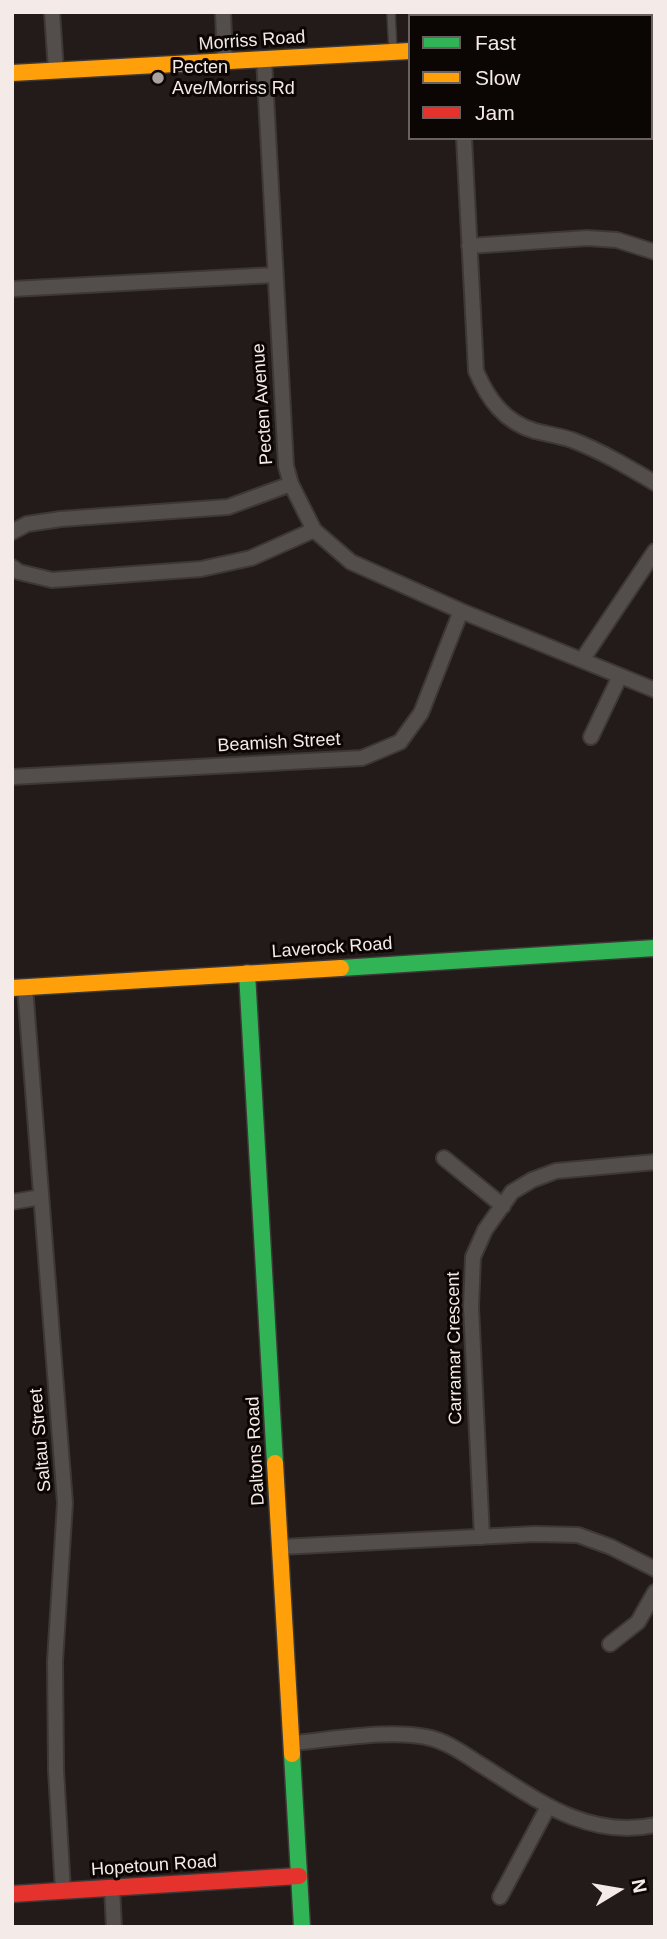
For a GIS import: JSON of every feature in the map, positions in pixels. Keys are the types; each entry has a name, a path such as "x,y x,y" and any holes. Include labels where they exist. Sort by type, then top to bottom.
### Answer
{"street":[{"path":"52,12 55,70"},
{"path":"223,12 225,63"},
{"name":"Morriss Road","path":"12,73 402,52"},
{"name":"Pecten Avenue","path":"264,59 286,466 291,484 314,530 351,562 461,611 655,690"},
{"path":"464,140 476,371 486,395 505,415 531,430 571,440 655,483"},
{"path":"469,246 587,238 617,240 655,252"},
{"path":"12,289 274,275"},
{"path":"12,532 27,524 61,519 228,507 291,484"},
{"path":"12,567 19,572 52,580 201,569 251,558 314,530"},
{"path":"582,660 655,551"},
{"name":"Beamish Street","path":"12,777 362,758 400,742 421,713 461,611"},
{"path":"591,737 620,676"},
{"name":"Laverock Road","path":"18,988 655,948"},
{"name":"Daltons Road","path":"247,973 302,1927"},
{"name":"Saltau Street","path":"18,988 41,1198 65,1503 55,1661 56,1770 63,1891"},
{"path":"444,1158 503,1206"},
{"name":"Carramar Crescent","path":"482,1537 471,1307 474,1257 485,1230 512,1192 532,1180 556,1171 655,1162"},
{"path":"12,1202 41,1198"},
{"path":"281,1547 535,1534 578,1535 611,1547 655,1569"},
{"path":"610,1644 638,1622 655,1591"},
{"path":"292,1742 402,1734 428,1737 461,1752 548,1807 593,1825 634,1829 655,1825"},
{"path":"500,1897 548,1807"},
{"name":"Hopetoun Road","path":"12,1894 299,1877"},
{"path":"112,1888 114,1927"}],"lane":[{"path":"391,12 402,52"}],"traffic: fast":[{"path":"341,968 655,948"},
{"path":"247,973 275,1463"},
{"path":"292,1754 302,1927"}],"traffic: slow":[{"path":"12,73 408,51"},
{"path":"12,988 341,968"},
{"path":"275,1463 292,1754"}],"traffic: jam":[{"path":"12,1894 299,1876"}],"place":[{"name":"Pecten Ave/Morriss Rd","path":"158,78"}]}
